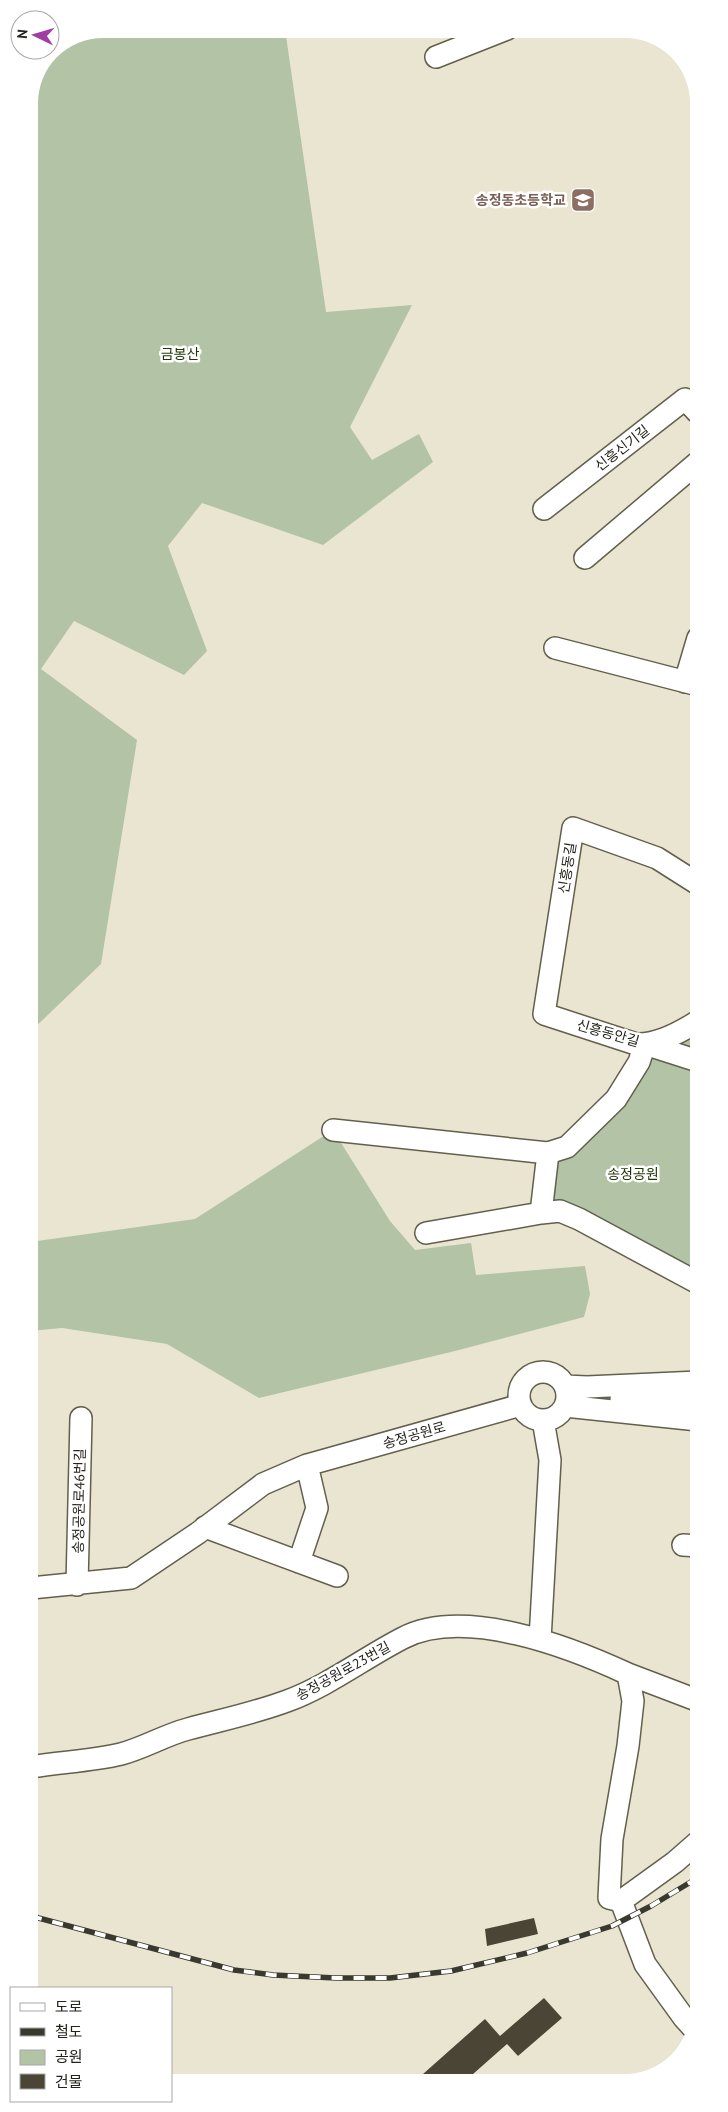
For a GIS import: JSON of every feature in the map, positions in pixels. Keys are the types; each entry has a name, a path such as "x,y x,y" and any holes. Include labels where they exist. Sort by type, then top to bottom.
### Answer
{"street":[{"path":"436,57 484,38"},
{"name":"신흥신기길","path":"544,509 685,399 690,404"},
{"path":"585,558 690,469"},
{"path":"555,648 690,684"},
{"name":"신흥동길","path":"544,1014 573,828 657,858 690,879"},
{"name":"신흥동안길","path":"544,1014 636,1044 645,1044 684,1031 690,1027"},
{"path":"333,1130 548,1153 567,1147 616,1100 639,1062 645,1044 690,1058"},
{"path":"541,1213 548,1153"},
{"path":"426,1234 560,1211 580,1219 690,1279"},
{"path":"566,1397 555,1374 540,1372 532,1374 521,1386 519,1393 521,1405 528,1415 543,1420 558,1415 566,1397 586,1387 690,1382"},
{"path":"566,1397 690,1400"},
{"path":"566,1397 690,1419"},
{"name":"송정공원로","path":"38,1588 78,1585 131,1578 263,1484 307,1465 521,1405"},
{"name":"송정공원로46번길","path":"78,1585 81,1418"},
{"path":"540,1640 550,1460 543,1420"},
{"path":"299,1562 316,1508 307,1465"},
{"path":"205,1527 336,1576"},
{"name":"송정공원로23번길","path":"38,1766 120,1754 182,1730 287,1701 322,1685 404,1637 424,1631 460,1627 509,1632 540,1640 690,1698"},
{"path":"628,1674 633,1701 628,1746 612,1839 609,1898 621,1901 690,1849"},
{"path":"621,1901 645,1964 689,2023"}],"green space":[{"name":"금봉산","path":"286,38 326,312 412,305 350,427 372,460 419,434 433,462 323,545 202,503 168,546 207,651 184,675 74,621 41,669 137,740 101,964 38,1024 38,103 42,78 55,60 60,60 60,55 78,42 90,39"},
{"name":"송정공원","path":"690,1027 690,1279 542,1202 548,1153 639,1062"},
{"path":"333,1130 390,1221 415,1250 471,1243 476,1275 585,1266 590,1294 584,1317 455,1351 259,1398 167,1344 62,1328 38,1330 38,1241 195,1219"}],"building":[{"path":"534,1918 538,1934 487,1946 485,1929"},
{"path":"544,1998 562,2018 518,2056 507,2044 473,2074 423,2074 485,2019 500,2036"}],"railway":[{"path":"38,1918 234,1970 273,1975 390,1978 451,1971 527,1953 612,1926 651,1906 690,1882"}],"place":[{"name":"송정동초등학교","path":"583,200"}]}
